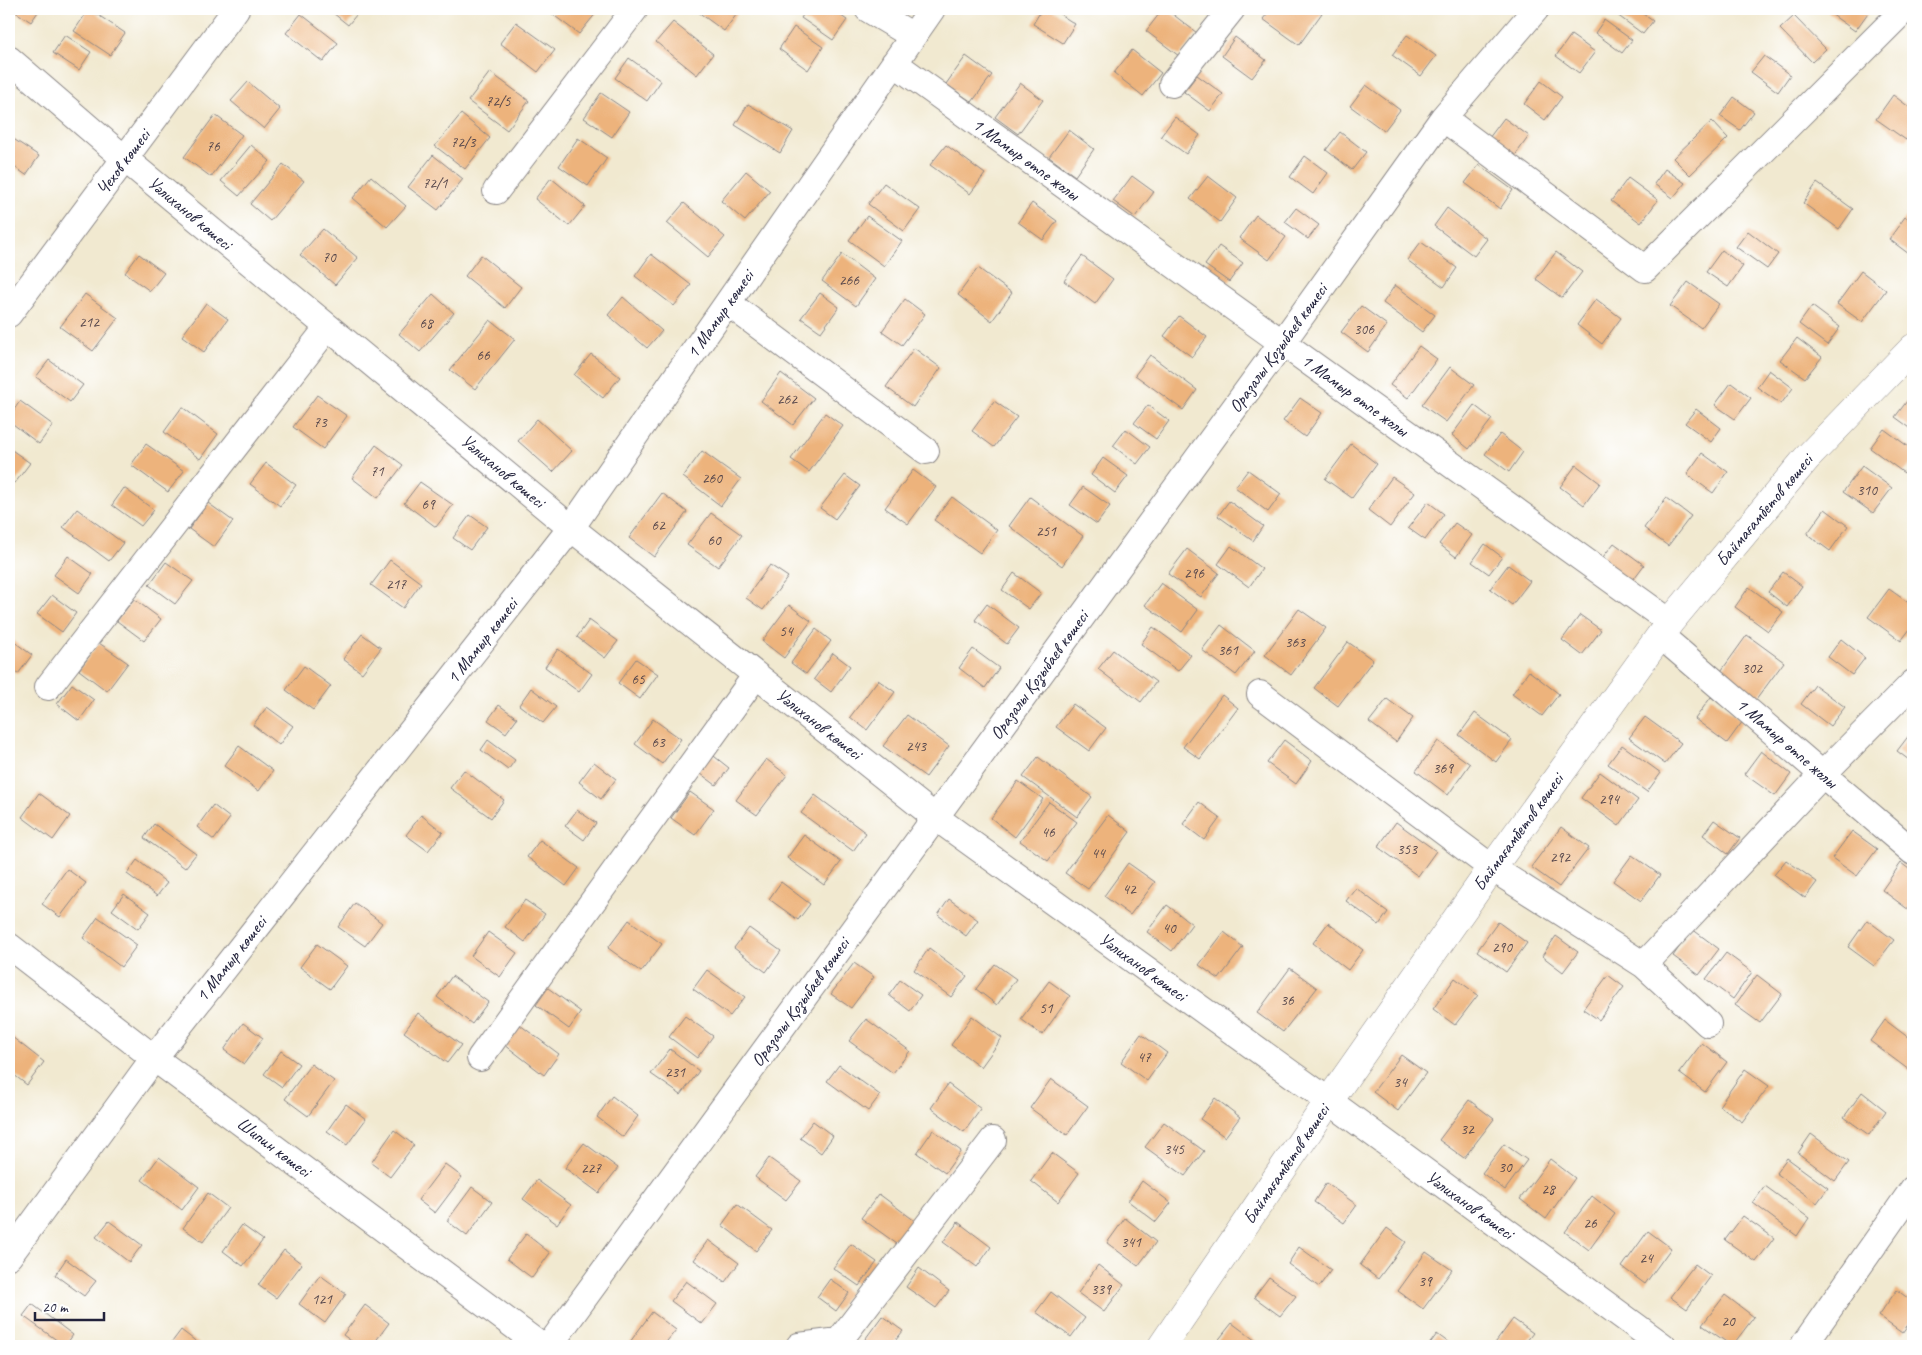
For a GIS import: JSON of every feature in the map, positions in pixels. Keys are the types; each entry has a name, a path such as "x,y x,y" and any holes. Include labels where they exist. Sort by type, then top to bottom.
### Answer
{"main road":[{"name":"Баймағамбетов көшесі","path":"1162,1346 1329,1101 1492,868 1665,628 1806,459 1913,348"}],"street":[{"name":"Чехов көшесі","path":"9,314 236,9"},
{"path":"496,191 635,9"},
{"path":"868,9 913,36"},
{"name":"1 Мамыр көшесі","path":"9,1256 154,1058 571,528 932,9"},
{"path":"1172,84 1232,9"},
{"name":"Оразалы Қозыбаев көшесі","path":"549,1346 1282,343 1443,118 1536,9"},
{"path":"1443,118 1645,269 1905,9"},
{"name":"Уәлиханов көшесі","path":"9,59 125,159 571,528 935,817 1329,1101 1663,1346"},
{"name":"1 Мамыр өтпе жолы","path":"894,63 1282,343 1665,628 1822,774 1913,852"},
{"path":"728,303 926,451"},
{"path":"48,687 328,327"},
{"path":"480,1058 756,675"},
{"path":"1644,965 1822,774 1913,683"},
{"path":"1260,694 1492,868 1644,965 1708,1024"},
{"name":"Шипин көшесі","path":"9,946 154,1058 541,1346"},
{"path":"799,1346 839,1340 993,1140"},
{"path":"1803,1346 1913,1189"}],"building":[{"path":"11,9 40,9 31,22"},
{"path":"89,9 125,33 110,55 74,31"},
{"path":"328,9 361,9 348,25"},
{"path":"556,9 593,9 597,12 579,34 552,14"},
{"path":"694,9 738,9 740,10 724,31"},
{"path":"807,9 831,9 847,20 833,40 801,18"},
{"path":"1042,9 1052,9 1075,24 1063,43 1033,24"},
{"path":"1163,9 1166,9 1197,33 1179,56 1146,31"},
{"path":"1271,9 1316,9 1322,13 1299,45 1263,19"},
{"path":"1609,9 1636,9 1653,21 1643,34"},
{"path":"1824,9 1869,9 1870,10 1855,31"},
{"path":"301,14 338,43 323,62 286,33"},
{"path":"1794,16 1826,49 1812,62 1780,29"},
{"path":"1604,20 1632,40 1622,53 1595,33"},
{"path":"516,22 555,50 538,72 500,43"},
{"path":"673,22 713,54 697,75 656,42"},
{"path":"794,27 823,47 808,70 779,49"},
{"path":"65,35 91,52 79,70 53,53"},
{"path":"1407,35 1436,56 1421,76 1392,55"},
{"path":"1571,35 1595,52 1579,73 1556,56"},
{"path":"1235,37 1266,60 1252,78 1222,56"},
{"path":"1132,50 1161,73 1143,96 1114,73"},
{"path":"966,56 992,75 972,102 946,84"},
{"path":"1764,56 1790,75 1778,92 1751,72"},
{"path":"629,58 661,81 647,101 615,78"},
{"path":"1913,65 1913,76 1908,70"},
{"path":"490,72 529,101 507,130 468,101"},
{"path":"1197,75 1223,94 1210,111 1184,92"},
{"path":"1541,81 1562,97 1545,120 1524,104"},
{"path":"248,82 280,109 264,129 231,101"},
{"path":"1020,83 1043,100 1018,134 995,117"},
{"path":"1366,85 1400,110 1384,131 1350,106"},
{"path":"601,93 629,112 612,137 584,118"},
{"path":"1893,95 1913,110 1913,130 1906,140 1876,119"},
{"path":"1734,97 1754,112 1740,130 1720,116"},
{"path":"748,104 793,131 780,153 735,125"},
{"path":"461,114 490,138 465,169 435,146"},
{"path":"215,115 242,135 211,177 184,157"},
{"path":"1175,117 1200,135 1186,154 1161,136"},
{"path":"1504,118 1529,136 1514,157 1489,138"},
{"path":"1712,121 1728,138 1690,175 1673,158"},
{"path":"1069,130 1094,149 1075,176 1049,157"},
{"path":"1340,132 1366,152 1352,170 1326,150"},
{"path":"9,136 39,156 26,175 9,163"},
{"path":"578,138 607,158 588,186 559,166"},
{"path":"251,145 270,161 239,196 221,181"},
{"path":"946,145 985,174 970,194 930,165"},
{"path":"433,155 463,179 438,210 408,187"},
{"path":"1305,156 1328,173 1313,194 1290,177"},
{"path":"283,164 304,181 270,221 250,204"},
{"path":"1479,165 1513,190 1500,209 1465,183"},
{"path":"1665,169 1685,183 1673,198 1654,184"},
{"path":"746,171 770,191 745,221 721,201"},
{"path":"371,176 406,206 387,227 353,198"},
{"path":"1132,176 1154,192 1135,217 1113,201"},
{"path":"1208,176 1237,198 1220,222 1190,199"},
{"path":"551,178 585,206 569,226 535,199"},
{"path":"1628,178 1658,200 1641,223 1611,201"},
{"path":"884,183 920,209 904,231 868,204"},
{"path":"1817,183 1853,209 1839,229 1803,203"},
{"path":"684,203 725,237 708,257 667,223"},
{"path":"1032,203 1057,221 1043,240 1018,222"},
{"path":"1296,208 1319,225 1308,239 1285,222"},
{"path":"1447,208 1487,239 1474,256 1434,226"},
{"path":"1256,215 1286,237 1269,260 1239,238"},
{"path":"867,216 902,241 884,266 849,240"},
{"path":"1905,217 1913,223 1913,257 1889,239"},
{"path":"323,229 358,258 335,285 300,255"},
{"path":"1748,231 1778,254 1767,269 1736,247"},
{"path":"1421,242 1457,268 1444,287 1407,260"},
{"path":"1219,246 1243,263 1229,282 1205,265"},
{"path":"1722,250 1743,266 1728,287 1706,272"},
{"path":"1556,252 1582,272 1562,298 1536,279"},
{"path":"139,254 164,273 150,291 125,273"},
{"path":"651,254 691,285 674,306 635,276"},
{"path":"842,254 875,279 856,306 822,281"},
{"path":"481,255 521,287 505,308 465,276"},
{"path":"1082,256 1113,279 1095,304 1064,281"},
{"path":"978,268 1012,293 992,321 958,295"},
{"path":"1861,271 1886,290 1862,322 1837,304"},
{"path":"1688,282 1719,304 1701,328 1670,306"},
{"path":"1395,285 1435,315 1422,332 1383,303"},
{"path":"820,293 839,307 821,332 801,318"},
{"path":"85,294 118,318 93,351 60,327"},
{"path":"433,294 454,313 420,352 399,334"},
{"path":"623,297 662,331 647,348 608,315"},
{"path":"905,299 925,314 902,345 882,331"},
{"path":"1596,299 1621,318 1602,344 1577,325"},
{"path":"206,303 228,319 204,352 182,336"},
{"path":"1361,306 1387,325 1368,352 1341,332"},
{"path":"1812,306 1840,327 1827,345 1799,324"},
{"path":"1179,316 1207,337 1192,357 1164,336"},
{"path":"490,320 515,339 475,389 450,370"},
{"path":"1797,338 1822,357 1805,378 1780,360"},
{"path":"1419,346 1437,359 1408,398 1390,385"},
{"path":"914,348 941,368 913,407 886,387"},
{"path":"591,354 620,377 603,398 574,375"},
{"path":"1150,355 1197,390 1183,410 1135,375"},
{"path":"49,360 83,385 70,402 36,377"},
{"path":"1450,367 1474,385 1446,422 1422,405"},
{"path":"1769,370 1793,388 1781,404 1757,387"},
{"path":"781,373 814,398 793,425 761,401"},
{"path":"1731,383 1751,398 1735,419 1715,405"},
{"path":"317,395 347,416 323,449 293,427"},
{"path":"1300,398 1322,413 1305,437 1283,421"},
{"path":"20,401 53,425 39,444 9,421 9,417"},
{"path":"994,401 1017,417 994,447 972,431"},
{"path":"1907,401 1913,406 1913,430 1895,417"},
{"path":"1148,405 1169,421 1156,439 1134,423"},
{"path":"1474,405 1492,419 1469,449 1452,435"},
{"path":"182,407 218,434 200,459 164,432"},
{"path":"1696,409 1721,428 1711,442 1685,423"},
{"path":"825,413 843,426 809,472 791,459"},
{"path":"537,419 572,451 553,472 518,441"},
{"path":"1126,429 1150,447 1137,464 1113,446"},
{"path":"1884,429 1913,450 1913,460 1904,473 1870,448"},
{"path":"1500,434 1523,452 1509,472 1485,454"},
{"path":"146,444 184,471 168,492 131,465"},
{"path":"1351,444 1377,464 1352,498 1325,479"},
{"path":"376,445 403,465 378,498 352,478"},
{"path":"9,448 30,463 15,483 9,479"},
{"path":"702,451 741,479 721,506 683,477"},
{"path":"1702,453 1728,472 1713,493 1687,474"},
{"path":"1103,458 1128,476 1115,493 1091,475"},
{"path":"266,463 296,485 280,506 250,484"},
{"path":"1576,465 1600,483 1584,505 1560,487"},
{"path":"1862,466 1892,488 1873,513 1843,492"},
{"path":"913,470 936,487 908,524 885,508"},
{"path":"1248,470 1281,494 1268,512 1235,487"},
{"path":"845,475 860,486 835,519 820,508"},
{"path":"1392,477 1415,493 1390,527 1368,510"},
{"path":"420,482 453,505 436,527 404,503"},
{"path":"1083,487 1110,506 1097,524 1070,505"},
{"path":"124,488 154,510 141,526 112,505"},
{"path":"662,493 687,512 654,557 629,538"},
{"path":"952,497 997,530 980,553 934,520"},
{"path":"1030,497 1083,536 1062,566 1009,526"},
{"path":"1666,498 1691,516 1668,546 1644,528"},
{"path":"1229,501 1263,526 1253,541 1218,516"},
{"path":"1428,502 1444,514 1425,540 1408,528"},
{"path":"208,503 233,521 214,547 189,529"},
{"path":"77,509 123,543 109,561 63,527"},
{"path":"1825,509 1848,526 1830,551 1807,534"},
{"path":"711,513 742,535 718,567 687,545"},
{"path":"470,515 487,527 470,550 453,538"},
{"path":"1455,523 1472,535 1456,557 1439,544"},
{"path":"1614,543 1644,565 1629,585 1599,562"},
{"path":"1485,544 1502,557 1489,574 1472,562"},
{"path":"1231,546 1262,569 1249,587 1218,564"},
{"path":"1187,549 1219,573 1201,597 1168,574"},
{"path":"68,556 93,574 79,593 54,575"},
{"path":"390,560 421,583 403,608 371,585"},
{"path":"166,562 193,581 175,604 149,585"},
{"path":"770,565 788,577 763,610 746,598"},
{"path":"1508,565 1530,581 1512,605 1490,589"},
{"path":"1783,572 1802,586 1787,607 1768,592"},
{"path":"1014,573 1041,593 1029,609 1002,590"},
{"path":"1161,583 1198,610 1182,632 1145,605"},
{"path":"1749,587 1783,612 1768,631 1735,607"},
{"path":"1889,589 1913,606 1913,625 1901,641 1868,617"},
{"path":"52,595 76,613 62,632 37,614"},
{"path":"134,599 161,619 144,641 117,621"},
{"path":"987,604 1019,628 1007,644 975,620"},
{"path":"789,605 811,621 784,658 762,641"},
{"path":"1299,609 1326,628 1291,675 1265,655"},
{"path":"1580,615 1601,630 1582,655 1562,640"},
{"path":"589,620 618,641 605,658 577,637"},
{"path":"1221,625 1255,651 1236,675 1202,650"},
{"path":"1153,627 1191,655 1178,671 1141,644"},
{"path":"816,629 831,641 806,674 791,663"},
{"path":"362,634 381,648 362,673 343,659"},
{"path":"1747,635 1784,662 1756,700 1719,674"},
{"path":"9,638 32,655 18,674 9,668"},
{"path":"1841,639 1865,658 1852,675 1828,657"},
{"path":"1348,642 1373,660 1338,706 1314,688"},
{"path":"99,643 128,663 107,691 79,670"},
{"path":"558,649 592,674 579,692 545,667"},
{"path":"973,649 999,668 985,688 959,668"},
{"path":"1113,650 1156,682 1141,702 1098,669"},
{"path":"833,653 850,666 831,692 814,679"},
{"path":"636,659 658,674 640,699 618,683"},
{"path":"304,666 331,686 313,710 286,690"},
{"path":"1529,671 1559,694 1542,716 1512,694"},
{"path":"878,680 895,692 867,730 850,717"},
{"path":"72,684 94,700 79,721 57,704"},
{"path":"1815,685 1845,707 1830,726 1801,704"},
{"path":"531,688 556,707 543,723 519,705"},
{"path":"1222,695 1238,708 1200,759 1183,747"},
{"path":"1711,697 1743,721 1727,743 1695,719"},
{"path":"1387,699 1413,718 1396,742 1369,722"},
{"path":"1073,704 1106,728 1089,751 1056,727"},
{"path":"499,705 517,718 506,733 488,720"},
{"path":"267,707 293,726 279,745 253,725"},
{"path":"1475,713 1512,740 1496,762 1459,735"},
{"path":"907,715 949,746 926,777 883,746"},
{"path":"1645,717 1681,743 1665,764 1629,738"},
{"path":"653,719 681,739 662,764 635,744"},
{"path":"1910,734 1913,736 1913,763 1897,751"},
{"path":"488,740 515,760 508,770 481,750"},
{"path":"1284,740 1312,761 1296,784 1267,763"},
{"path":"1438,741 1470,764 1448,795 1416,771"},
{"path":"1622,745 1661,773 1647,792 1608,764"},
{"path":"239,746 273,771 259,791 224,766"},
{"path":"1761,751 1791,774 1775,796 1744,774"},
{"path":"710,753 729,768 716,785 697,771"},
{"path":"1038,757 1092,797 1077,817 1023,777"},
{"path":"766,759 787,775 757,815 736,800"},
{"path":"594,762 616,779 601,799 579,782"},
{"path":"464,770 504,800 491,818 450,788"},
{"path":"1600,772 1638,800 1619,826 1581,798"},
{"path":"1018,781 1043,799 1015,837 991,818"},
{"path":"690,792 714,809 695,835 671,818"},
{"path":"39,793 70,816 53,840 22,817"},
{"path":"815,795 866,833 853,851 801,813"},
{"path":"1049,802 1077,822 1048,861 1020,841"},
{"path":"1199,802 1220,818 1204,840 1183,824"},
{"path":"213,805 230,818 214,840 197,827"},
{"path":"577,810 596,823 584,840 565,826"},
{"path":"421,815 443,832 428,851 406,835"},
{"path":"1108,815 1130,832 1088,889 1065,873"},
{"path":"1714,820 1740,838 1728,854 1703,835"},
{"path":"1396,822 1436,851 1418,876 1378,847"},
{"path":"154,824 196,854 185,868 144,838"},
{"path":"1561,827 1589,848 1559,887 1531,867"},
{"path":"1852,831 1877,849 1857,876 1832,858"},
{"path":"804,835 841,862 824,885 787,858"},
{"path":"540,840 579,868 566,886 527,857"},
{"path":"1632,855 1660,875 1641,901 1613,881"},
{"path":"137,860 167,883 157,896 127,874"},
{"path":"1786,860 1817,882 1805,898 1774,875"},
{"path":"1128,863 1155,882 1130,915 1104,896"},
{"path":"1901,863 1913,872 1913,913 1882,890"},
{"path":"67,869 86,883 60,917 42,904"},
{"path":"781,882 810,904 798,920 769,899"},
{"path":"1356,888 1388,912 1379,925 1346,901"},
{"path":"124,894 150,913 138,929 112,910"},
{"path":"949,899 978,920 966,936 938,915"},
{"path":"525,900 545,914 525,942 505,927"},
{"path":"355,903 382,923 365,946 338,927"},
{"path":"1167,905 1192,924 1172,951 1147,932"},
{"path":"98,917 137,945 121,967 83,938"},
{"path":"629,920 662,944 641,972 608,948"},
{"path":"1867,920 1894,940 1874,966 1848,947"},
{"path":"1498,922 1527,943 1506,972 1477,951"},
{"path":"1328,923 1363,950 1348,970 1313,943"},
{"path":"749,928 781,951 766,972 734,948"},
{"path":"1692,929 1719,949 1699,975 1673,956"},
{"path":"488,932 517,953 500,977 471,956"},
{"path":"1224,932 1243,947 1219,979 1199,965"},
{"path":"1556,936 1578,952 1563,972 1542,956"},
{"path":"317,944 347,966 330,989 300,967"},
{"path":"929,948 967,976 951,997 914,970"},
{"path":"1726,953 1752,972 1733,999 1706,979"},
{"path":"854,963 874,977 851,1008 831,994"},
{"path":"995,964 1016,979 997,1005 976,989"},
{"path":"1290,968 1317,988 1283,1032 1257,1013"},
{"path":"707,970 745,997 730,1016 693,989"},
{"path":"1608,975 1624,987 1599,1020 1583,1009"},
{"path":"1757,975 1782,994 1760,1023 1735,1005"},
{"path":"452,976 488,1002 472,1024 437,997"},
{"path":"1455,978 1478,995 1455,1025 1433,1009"},
{"path":"900,980 921,995 910,1011 889,995"},
{"path":"1049,981 1070,996 1042,1035 1021,1019"},
{"path":"548,988 581,1012 569,1029 536,1005"},
{"path":"418,1013 461,1045 447,1063 404,1032"},
{"path":"685,1016 713,1036 697,1058 669,1037"},
{"path":"972,1016 1002,1038 981,1067 951,1045"},
{"path":"866,1019 910,1051 893,1073 849,1041"},
{"path":"1885,1020 1913,1041 1913,1073 1870,1041"},
{"path":"243,1023 263,1038 244,1064 224,1050"},
{"path":"520,1025 559,1054 544,1075 505,1045"},
{"path":"1141,1034 1167,1053 1147,1081 1121,1062"},
{"path":"12,1037 44,1062 27,1085 9,1071 9,1041"},
{"path":"1702,1043 1727,1062 1705,1092 1679,1073"},
{"path":"670,1049 699,1071 681,1095 651,1074"},
{"path":"281,1051 299,1064 282,1087 264,1074"},
{"path":"1401,1055 1426,1073 1398,1111 1373,1092"},
{"path":"311,1064 334,1081 308,1116 285,1099"},
{"path":"839,1065 880,1095 868,1111 827,1081"},
{"path":"1745,1069 1769,1086 1742,1122 1719,1106"},
{"path":"1051,1079 1088,1106 1067,1135 1030,1108"},
{"path":"948,1084 981,1109 964,1132 931,1108"},
{"path":"1862,1092 1886,1111 1869,1135 1844,1117"},
{"path":"612,1096 638,1116 623,1137 597,1117"},
{"path":"1215,1098 1240,1117 1225,1137 1200,1119"},
{"path":"1469,1100 1494,1119 1464,1158 1439,1140"},
{"path":"346,1104 366,1119 347,1145 327,1131"},
{"path":"813,1121 833,1136 821,1153 800,1138"},
{"path":"1164,1122 1204,1151 1185,1176 1145,1147"},
{"path":"394,1130 414,1145 390,1177 371,1163"},
{"path":"933,1130 961,1151 945,1173 917,1153"},
{"path":"1811,1134 1849,1162 1835,1181 1798,1153"},
{"path":"584,1143 618,1168 599,1193 565,1168"},
{"path":"1504,1144 1527,1160 1505,1190 1482,1173"},
{"path":"1052,1153 1079,1173 1058,1202 1031,1181"},
{"path":"159,1157 199,1187 182,1210 142,1180"},
{"path":"769,1158 801,1181 786,1200 755,1177"},
{"path":"1787,1158 1828,1188 1817,1203 1776,1173"},
{"path":"1550,1159 1575,1178 1546,1219 1520,1199"},
{"path":"445,1164 462,1177 435,1213 418,1200"},
{"path":"537,1180 571,1205 557,1224 523,1199"},
{"path":"1142,1181 1171,1203 1156,1222 1128,1201"},
{"path":"1326,1183 1357,1205 1344,1223 1314,1202"},
{"path":"1765,1186 1809,1218 1797,1236 1753,1203"},
{"path":"472,1187 492,1202 467,1236 447,1221"},
{"path":"208,1193 228,1208 203,1242 183,1228"},
{"path":"879,1194 915,1221 897,1244 861,1218"},
{"path":"1592,1196 1615,1214 1589,1250 1565,1232"},
{"path":"737,1204 772,1230 756,1251 722,1225"},
{"path":"1743,1216 1774,1238 1756,1262 1725,1240"},
{"path":"1125,1218 1156,1242 1138,1266 1107,1243"},
{"path":"109,1221 142,1245 129,1262 96,1237"},
{"path":"958,1222 991,1247 977,1267 943,1242"},
{"path":"242,1225 263,1240 243,1266 223,1251"},
{"path":"1387,1228 1406,1242 1378,1279 1360,1265"},
{"path":"1648,1231 1671,1248 1645,1284 1622,1267"},
{"path":"526,1234 550,1253 532,1278 507,1259"},
{"path":"708,1240 739,1263 725,1282 694,1260"},
{"path":"851,1244 877,1262 859,1286 833,1268"},
{"path":"1299,1247 1331,1270 1319,1287 1288,1264"},
{"path":"284,1250 302,1264 276,1298 258,1285"},
{"path":"1426,1252 1452,1270 1423,1309 1398,1291"},
{"path":"66,1259 96,1281 84,1296 55,1275"},
{"path":"1695,1264 1711,1276 1687,1309 1670,1297"},
{"path":"1098,1265 1124,1285 1104,1312 1078,1293"},
{"path":"919,1268 949,1291 936,1308 906,1287"},
{"path":"320,1275 346,1294 325,1323 299,1304"},
{"path":"1269,1277 1296,1296 1280,1316 1254,1297"},
{"path":"830,1279 849,1293 836,1311 817,1297"},
{"path":"686,1281 717,1304 702,1324 671,1301"},
{"path":"1897,1290 1913,1302 1913,1318 1902,1333 1878,1316"},
{"path":"1051,1292 1085,1318 1071,1337 1036,1312"},
{"path":"1725,1295 1754,1317 1732,1346 1702,1325"},
{"path":"32,1304 73,1335 65,1346 23,1316"},
{"path":"365,1305 389,1323 372,1346 358,1346 343,1335"},
{"path":"652,1312 676,1330 663,1346 627,1346"},
{"path":"882,1316 903,1331 891,1346 869,1346 863,1342"},
{"path":"1513,1319 1533,1333 1523,1346 1493,1346"},
{"path":"1232,1323 1260,1344 1258,1346 1221,1346 1216,1343"},
{"path":"181,1330 202,1346 169,1346"},
{"path":"1437,1334 1453,1346 1428,1346"},
{"path":"1539,1340 1548,1346 1534,1346"}]}
